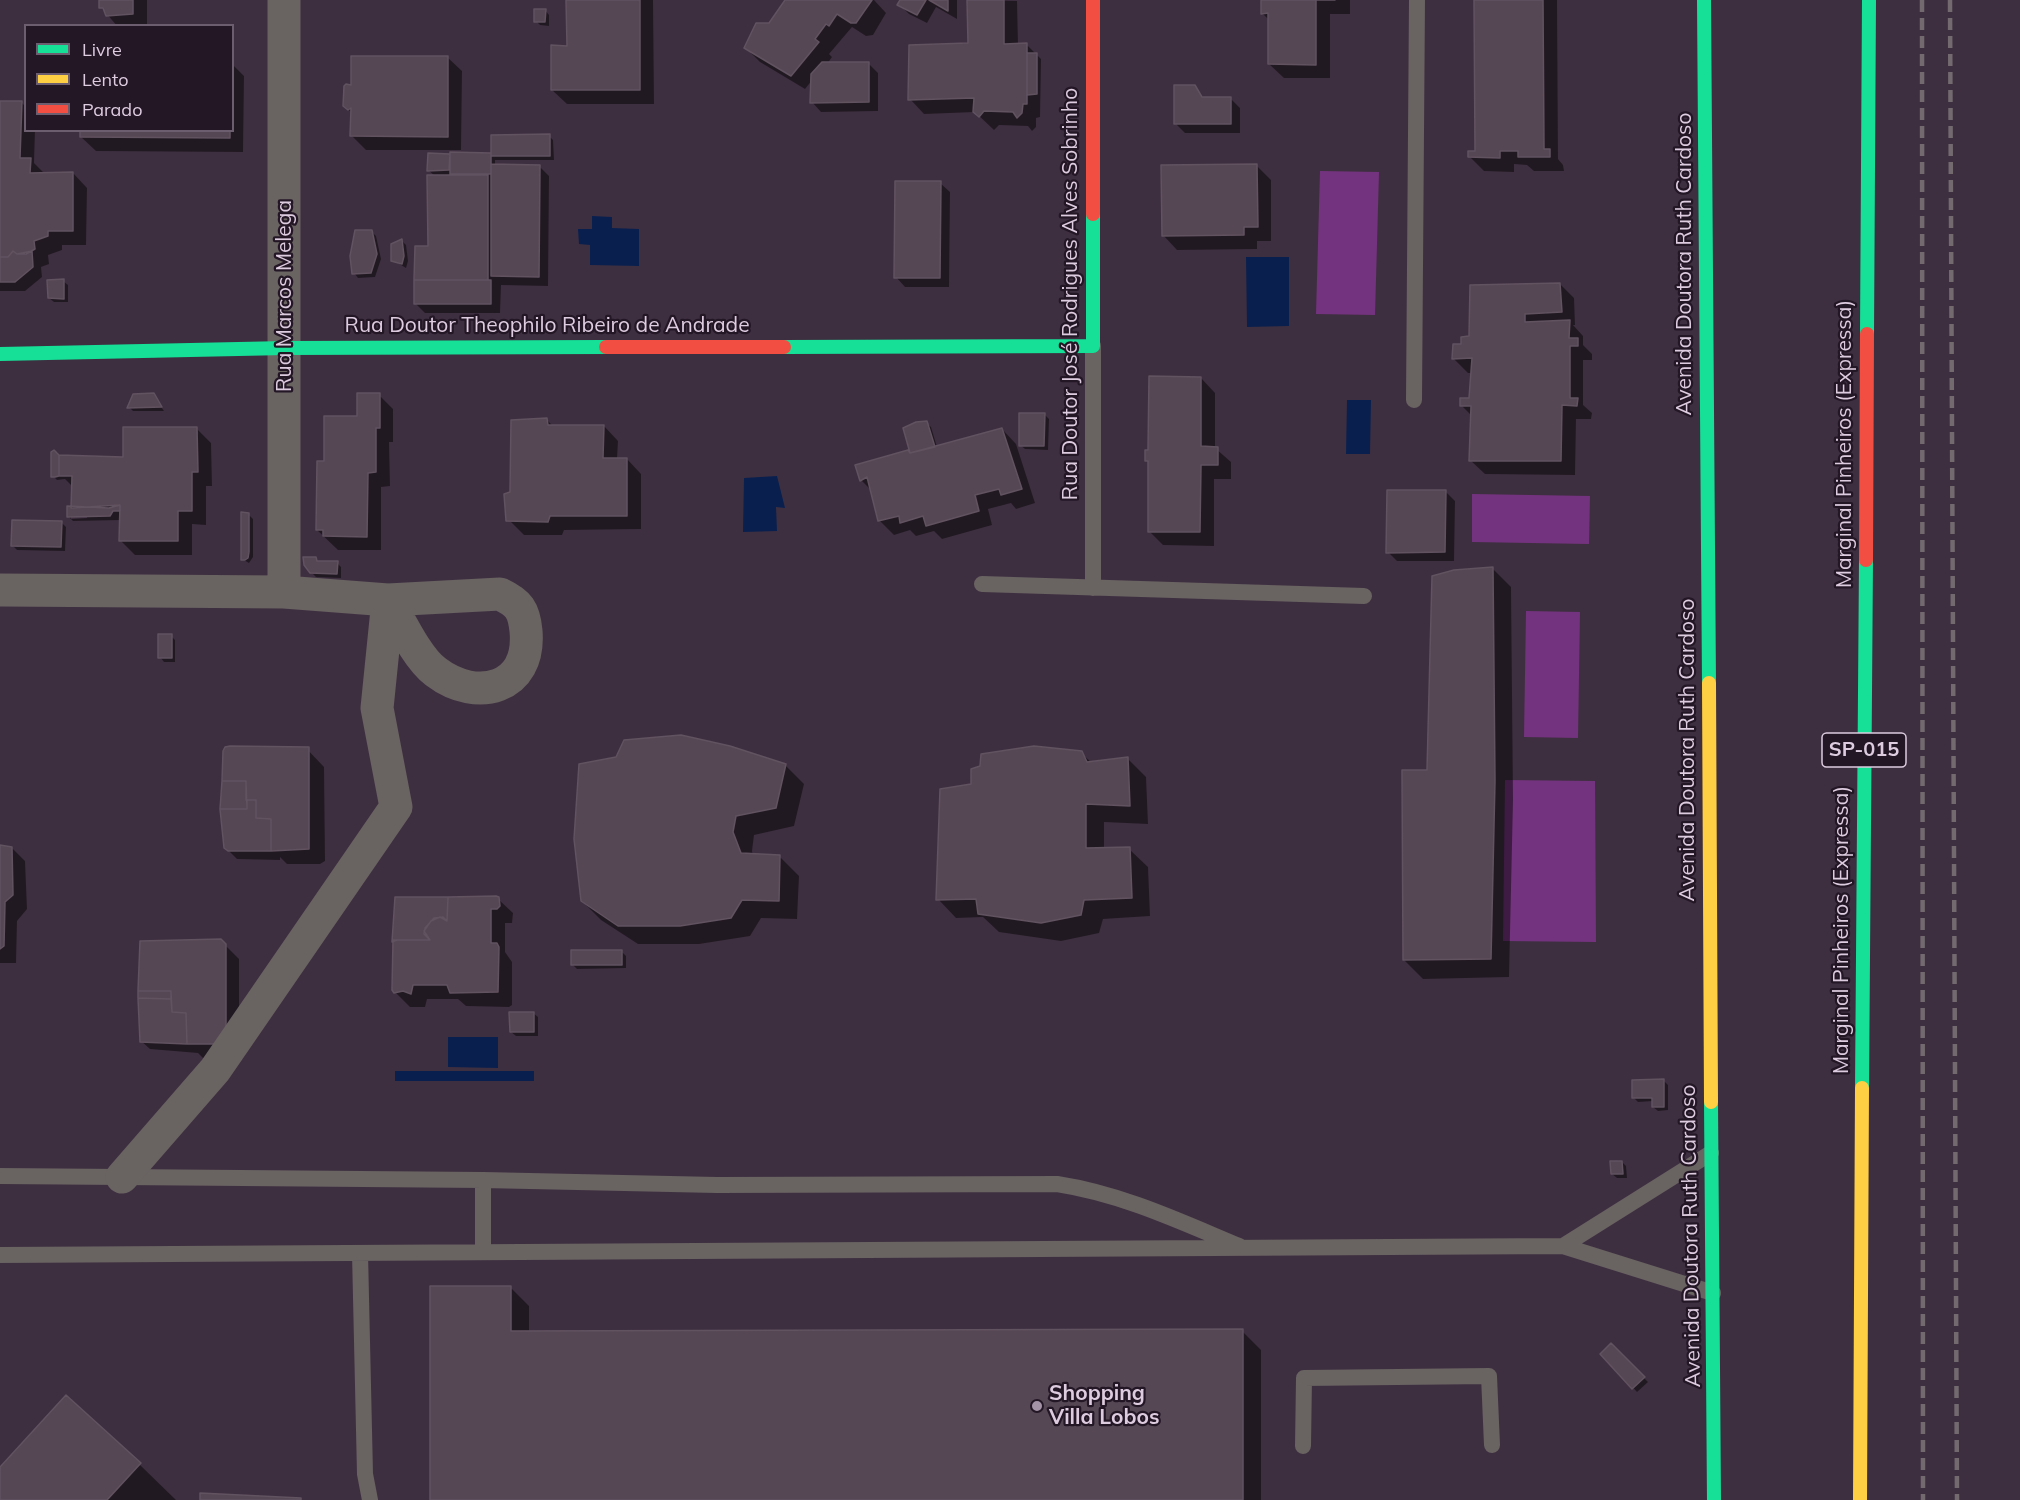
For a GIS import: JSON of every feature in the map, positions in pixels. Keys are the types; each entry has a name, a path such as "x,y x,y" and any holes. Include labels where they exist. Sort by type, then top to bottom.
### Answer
{"main road":[{"name":"Rua Doutor José Rodrigues Alves Sobrinho","path":"1093,0 1094,345"},
{"name":"Avenida Doutora Ruth Cardoso","path":"1704,0 1714,1500"},
{"name":"Marginal Pinheiros (Expressa)","path":"1860,1500 1869,0"},
{"name":"Rua Doutor Theophilo Ribeiro de Andrade","path":"0,354 286,348 1094,345"}],"street":[{"name":"Rua Marcos Melega","path":"284,592 285,0"},
{"path":"0,590 284,592 388,600 377,708 396,807 216,1070 122,1177"}],"lane":[{"path":"1414,400 1417,0"},
{"name":"Rua Doutor José Rodrigues Alves Sobrinho","path":"1093,588 1094,345"},
{"path":"982,584 1364,596"},
{"path":"1563,1246 1711,1153"},
{"path":"0,1176 483,1179 717,1185 1057,1184 1096,1190 1129,1200 1247,1250"},
{"path":"483,1179 483,1252"},
{"path":"0,1256 1247,1250 1563,1246 1713,1293"},
{"path":"360,1253 365,1474 370,1500"},
{"path":"1303,1446 1304,1378 1489,1376 1492,1445"}],"shaded area":[{"path":"1320,171 1379,172 1375,315 1316,314"},
{"path":"1472,494 1590,496 1589,544 1472,542"},
{"path":"1526,611 1580,612 1578,738 1524,737"},
{"path":"1505,780 1595,781 1596,942 1503,941"}],"water":[{"path":"592,216 612,217 612,228 639,229 639,266 590,265 590,245 579,244 578,229 592,229"},
{"path":"1246,257 1289,257 1289,326 1247,327"},
{"path":"1347,400 1371,400 1370,454 1346,454"},
{"path":"777,476 785,508 776,507 777,531 743,532 744,478"},
{"path":"448,1037 498,1037 498,1068 448,1067"},
{"path":"395,1071 534,1071 534,1081 395,1081"}],"building":[{"path":"99,0 133,0 133,14 106,16 103,8 99,8"},
{"path":"566,0 640,0 640,90 551,90 551,45 567,46"},
{"path":"785,0 872,0 856,23 851,23 837,14 829,26 826,24 815,39 819,42 791,76 744,48 756,23 769,23"},
{"path":"900,0 926,0 917,15 897,5"},
{"path":"929,0 948,0 948,11"},
{"path":"967,0 1004,0 1004,44 1027,43 1027,104 1023,104 1022,113 1017,118 1013,112 984,111 979,117 973,112 974,98 908,100 909,45 968,43"},
{"path":"1261,0 1316,0 1316,65 1268,64 1268,13 1261,14"},
{"path":"1474,0 1543,0 1544,149 1550,149 1550,157 1518,157 1518,151 1500,151 1500,158 1468,157 1468,151 1475,151"},
{"path":"534,9 546,9 545,22 534,22"},
{"path":"1027,53 1037,53 1037,94 1027,95"},
{"path":"351,56 448,56 448,137 350,136 351,108 348,110 343,106 344,86 351,85"},
{"path":"822,62 869,62 869,102 810,103 811,74"},
{"path":"1174,85 1195,85 1202,97 1231,97 1231,124 1174,124"},
{"path":"0,101 22,101 20,158 31,158 30,173 73,172 73,231 48,231 48,236 34,241 35,249 26,254 17,254 13,251 8,257 0,257"},
{"path":"80,132 230,132 230,138 80,137"},
{"path":"550,134 550,156 491,156 491,135"},
{"path":"450,152 491,153 491,174 450,174"},
{"path":"428,153 450,154 449,170 427,171"},
{"path":"491,164 540,165 539,277 491,276"},
{"path":"1257,164 1258,227 1244,227 1244,235 1162,236 1161,165"},
{"path":"427,175 488,175 488,280 414,280 415,246 428,246"},
{"path":"895,181 941,181 940,278 894,278"},
{"path":"355,230 372,230 377,254 371,273 352,274 350,256"},
{"path":"402,239 404,256 402,264 391,261 391,244"},
{"path":"13,251 17,254 32,251 33,267 15,282 0,282 0,257 8,257"},
{"path":"64,279 64,299 48,298 47,280"},
{"path":"414,280 491,280 491,304 414,304"},
{"path":"1560,283 1562,312 1525,314 1525,322 1570,320 1569,338 1578,338 1578,346 1570,346 1570,398 1578,398 1577,406 1562,405 1561,461 1469,461 1471,406 1460,406 1460,398 1469,398 1472,358 1452,359 1453,344 1461,344 1461,337 1469,336 1470,285"},
{"path":"1149,376 1201,377 1201,446 1218,447 1218,465 1201,465 1200,532 1148,532 1148,461 1145,461 1145,450 1148,450"},
{"path":"154,393 162,407 127,408 133,394"},
{"path":"357,393 380,393 380,428 376,428 376,472 368,473 367,537 323,536 323,530 316,530 317,461 324,461 324,416 357,416"},
{"path":"1019,413 1045,413 1044,446 1019,446"},
{"path":"547,418 548,425 604,425 603,458 627,458 627,516 550,516 548,522 506,521 504,494 510,492 511,420"},
{"path":"927,421 935,447 910,453 903,428 916,422"},
{"path":"123,427 197,427 198,472 192,472 192,511 178,511 178,541 119,541 120,505 71,508 72,476 59,476 59,455 123,457"},
{"path":"1002,428 1022,489 1001,495 999,489 975,495 979,511 926,526 923,516 900,523 899,516 878,521 867,477 860,481 855,465"},
{"path":"54,450 59,455 59,476 51,477 51,452"},
{"path":"1387,490 1446,490 1445,552 1386,553"},
{"path":"120,505 120,511 113,511 110,516 67,517 67,506 109,508"},
{"path":"241,512 249,513 249,552 245,560 241,560"},
{"path":"12,520 62,521 61,547 11,546"},
{"path":"303,557 316,557 317,561 338,561 337,574 310,573 304,565"},
{"path":"1493,567 1495,781 1491,959 1403,960 1402,770 1427,770 1432,576 1454,570"},
{"path":"158,634 172,634 172,658 158,658"},
{"path":"681,735 730,746 786,764 776,808 736,816 733,832 741,853 780,855 779,901 742,900 731,918 680,926 618,926 581,901 574,839 579,764 616,757 624,740"},
{"path":"1034,746 1082,751 1087,762 1128,757 1130,806 1086,804 1086,848 1130,847 1132,898 1084,900 1081,915 1041,923 978,914 976,899 936,900 940,789 971,784 971,769 980,766 981,754"},
{"path":"225,747 309,747 309,849 271,851 271,819 256,818 256,800 246,800 246,781 222,781 223,751"},
{"path":"222,781 246,781 247,809 220,809"},
{"path":"247,800 256,800 256,818 271,819 271,851 228,851 224,848 220,809 247,809"},
{"path":"0,845 12,847 13,895 5,902 4,946 0,949"},
{"path":"395,897 448,897 447,921 440,917 431,921 424,931 430,940 392,942"},
{"path":"448,897 499,897 500,906 497,909 491,909 491,943 497,943 499,947 498,992 450,993 447,985 413,985 411,994 403,991 394,993 392,990 393,940 430,940 424,934 425,928 434,918 443,917 447,921"},
{"path":"221,939 226,944 226,1040 220,1044 187,1044 186,1013 172,1012 171,991 138,991 140,941"},
{"path":"571,950 622,950 622,965 571,965"},
{"path":"138,991 171,991 171,999 138,998"},
{"path":"138,998 171,999 172,1012 186,1013 187,1044 140,1042"},
{"path":"509,1012 534,1012 534,1032 510,1032"},
{"path":"1664,1079 1664,1107 1652,1107 1652,1098 1632,1098 1632,1080"},
{"path":"1610,1161 1622,1161 1623,1174 1611,1174"},
{"path":"430,1286 511,1286 511,1331 1243,1329 1243,1500 430,1500"},
{"path":"1611,1343 1645,1377 1632,1389 1600,1354"},
{"path":"66,1395 141,1463 107,1500 0,1500 0,1467"},
{"path":"200,1493 301,1498 301,1500 200,1500"}],"railway":[{"path":"1922,0 1923,1500"},
{"path":"1950,0 1957,1500"}],"traffic: fast":[{"path":"1704,0 1709,683"},
{"path":"1867,334 1869,0"},
{"path":"784,347 1093,346 1093,214"},
{"path":"0,354 286,348 606,347"},
{"path":"1862,1088 1866,560"},
{"path":"1711,1102 1714,1500"}],"traffic: slow":[{"path":"1709,683 1711,1102"},
{"path":"1860,1500 1862,1088"}],"traffic: jam":[{"path":"1093,0 1093,214"},
{"path":"1866,560 1867,334"},
{"path":"606,347 784,347"}],"place":[{"name":"Shopping Villa Lobos","path":"1037,1406"}]}
